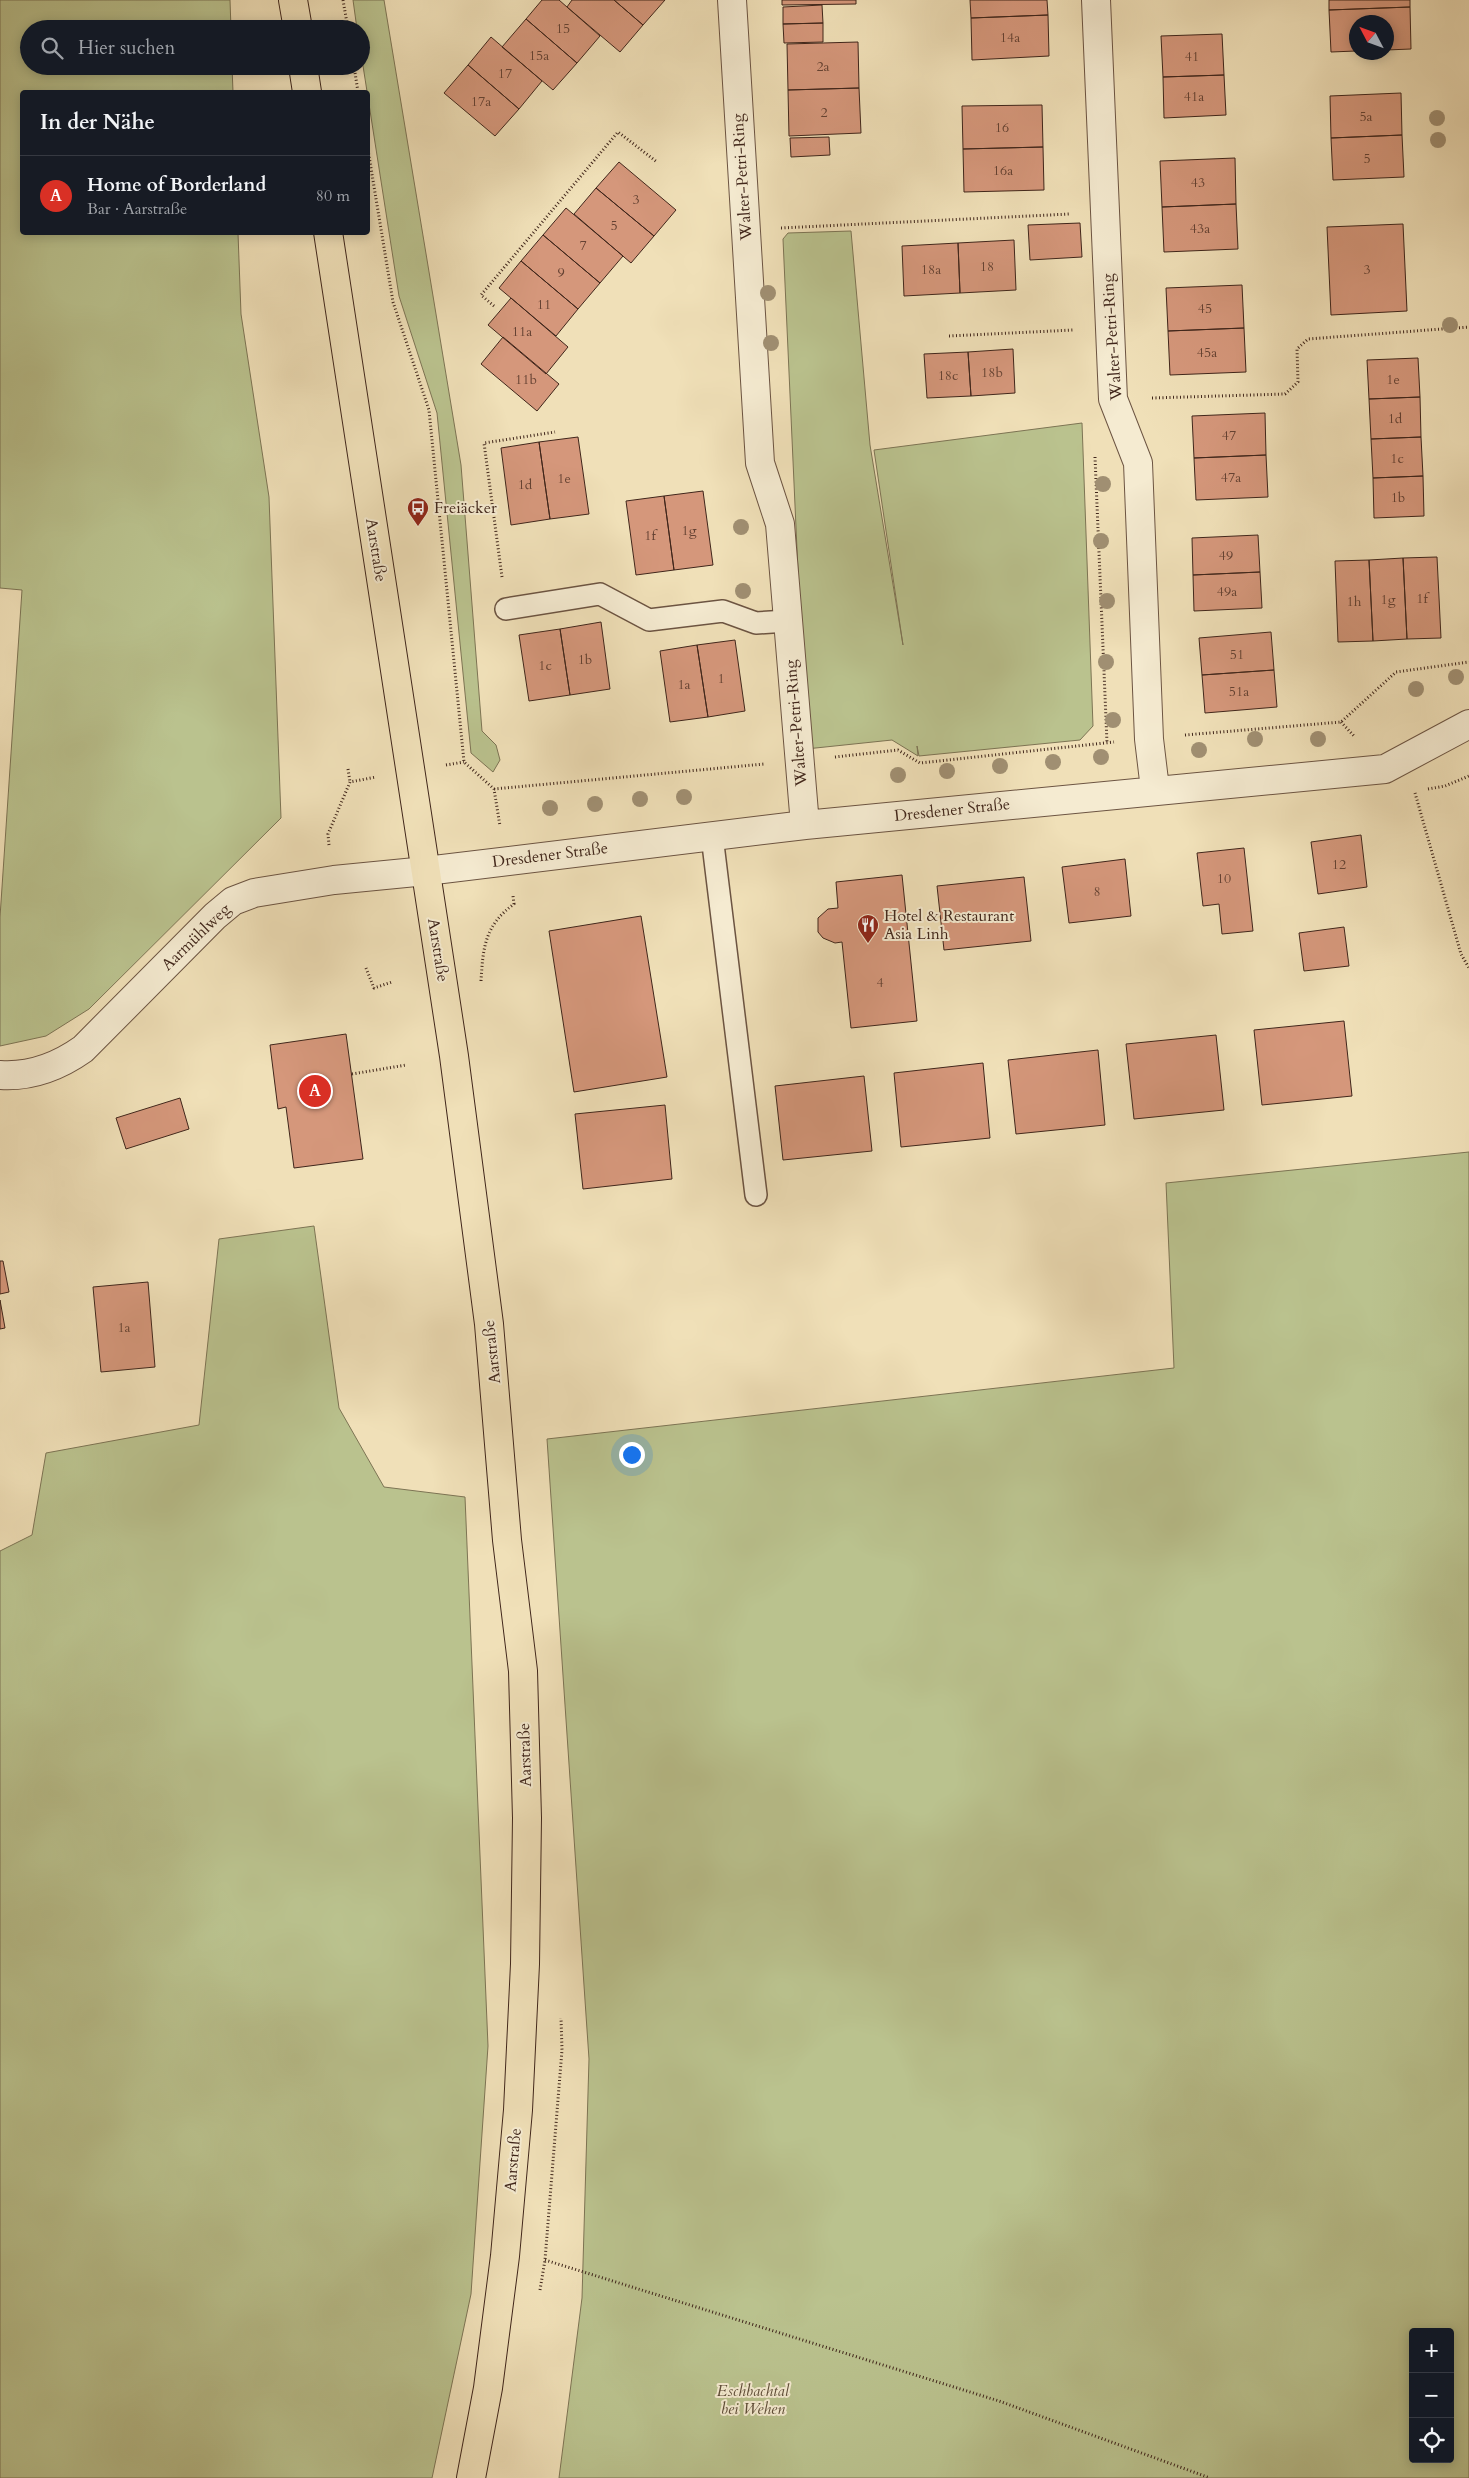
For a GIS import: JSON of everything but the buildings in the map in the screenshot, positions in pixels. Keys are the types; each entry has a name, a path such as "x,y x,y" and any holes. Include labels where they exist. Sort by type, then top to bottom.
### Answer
{"main road":[{"path":"293,0 296,20"},
{"path":"304,75 307,90"},
{"name":"Aarstraße","path":"328,235 457,1075 489,1324 507,1540 523,1671 527,1818 525,1964 518,2110 505,2256 488,2388 470,2478"}],"street":[{"name":"Walter-Petri-Ring","path":"732,0 760,463 780,524 805,824"},
{"name":"Walter-Petri-Ring","path":"1096,0 1113,399 1138,463 1149,738 1155,789"},
{"name":"Dresdener Straße","path":"426,871 805,824 1155,789 1385,769 1469,724"},
{"name":"Aarmühlweg","path":"0,1075 39,1071 66,1061 83,1049 215,916 233,901 254,893 334,880 426,871"}],"lane":[{"path":"506,609 600,594 649,620 724,611 756,623 787,621"},
{"path":"712,836 756,1195"}],"path":[{"path":"343,0 346,20"},
{"path":"355,75 358,90"},
{"path":"494,306 481,295 618,132 657,162"},
{"path":"370,162 393,302 429,410 464,762 494,789 800,761 898,750 920,763 1149,738 1341,722 1396,672 1469,662"},
{"path":"746,230 1105,212"},
{"path":"1113,399 1285,394 1298,382 1297,349 1308,339 1469,327"},
{"path":"949,336 1110,328"},
{"path":"506,609 484,443 555,432"},
{"path":"1094,452 1107,743"},
{"path":"350,782 464,762"},
{"path":"334,880 328,834 350,782 348,769"},
{"path":"1415,792 1461,954 1469,968"},
{"path":"366,968 374,988 392,982"},
{"path":"352,1074 406,1065"},
{"path":"505,2256 545,2260 990,2398 1210,2478"}],"green space":[{"path":"0,0 230,0 231,20 20,20 20,75 232,75 233,90 20,90 20,235 238,235 241,314 269,497 281,818 89,1009 46,1036 0,1046 0,917 22,590 0,588"},
{"path":"353,0 384,0 461,465 482,731 496,745 500,760 493,772 471,753 437,413 399,296 370,111 370,90 367,90 364,75 370,75 370,20 356,20"},
{"path":"851,231 870,445 903,645 874,450 1082,423 1093,726 1080,740 919,756 917,746 918,756 892,740 806,749 783,239 788,233"},
{"name":"Eschbachtal bei Wehen","path":"1469,1152 1469,2478 559,2478 582,2298 589,2059 547,1439 1174,1368 1166,1183"},
{"path":"314,1226 339,1408 384,1487 465,1497 488,2046 471,2294 432,2478 0,2478 0,1551 32,1535 46,1453 199,1425 219,1239"}],"place":[{"name":"Freiäcker","path":"418,527"},
{"name":"Hotel & Restaurant Asia Linh","path":"868,944"},
{"name":"Home of Borderland","path":"315,1091"}]}
